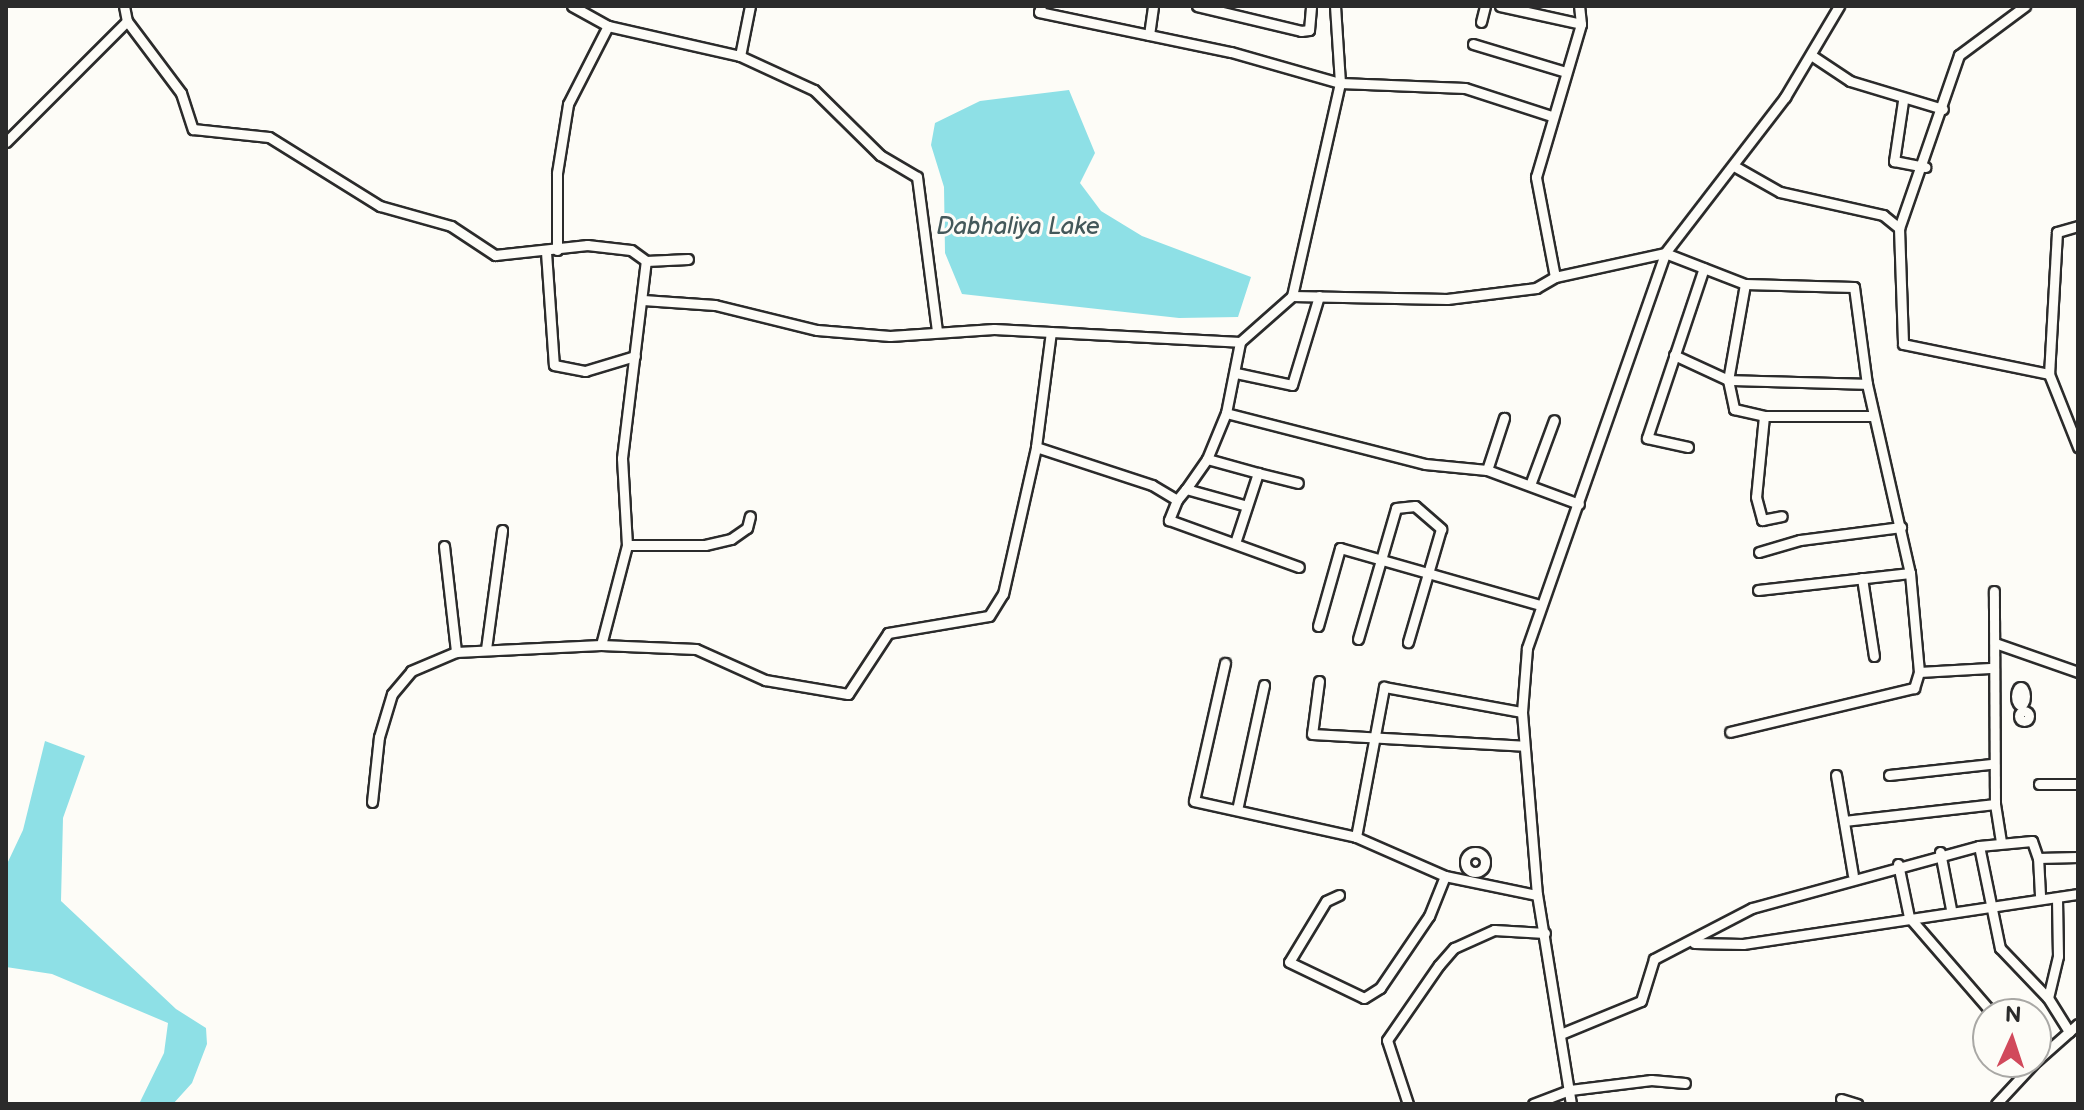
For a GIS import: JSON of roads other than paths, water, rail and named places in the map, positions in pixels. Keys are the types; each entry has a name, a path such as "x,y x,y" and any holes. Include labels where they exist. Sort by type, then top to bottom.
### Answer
{"street":[{"path":"124,6 127,21 181,93 193,129 269,137 380,206 451,226 495,255 618,247 646,261 688,259"},
{"path":"572,6 608,26 740,56 814,90 880,155 917,177 937,332"},
{"path":"740,56 750,6"},
{"path":"1041,6 1039,12 1149,35 1340,83 1465,88 1551,116"},
{"path":"1149,35 1153,6"},
{"path":"1197,6 1196,11 1301,31 1309,30 1311,6"},
{"path":"1299,567 1169,520 1177,500 1207,459 1226,413 1240,342 1292,296 1340,83 1335,6"},
{"path":"1481,22 1485,6"},
{"path":"1500,6 1581,24"},
{"path":"1555,277 1536,177 1551,116 1581,24 1579,6"},
{"path":"1571,1104 1563,1033 1537,895 1522,712 1527,648 1665,253 1734,166 1811,55 1839,6"},
{"path":"2025,6 1966,46 1925,167 1899,228 1903,344 2049,374"},
{"path":"6,142 127,21"},
{"path":"608,26 568,104 557,173 552,251 554,365 598,370 635,356"},
{"path":"1473,44 1566,72"},
{"path":"1811,55 1850,81 1903,101 1943,109"},
{"path":"1903,101 1894,161 1925,167"},
{"path":"1734,166 1780,192 1883,215 1899,228"},
{"path":"2078,226 2057,232 2049,374 2078,447"},
{"path":"1292,296 1447,299 1536,288 1555,277 1665,253 1745,284 1854,287 1873,416 1910,573 1919,672 1914,688 1730,732"},
{"path":"601,645 627,545 622,458 646,261"},
{"path":"1688,447 1647,438 1704,268"},
{"path":"1745,284 1728,380 1734,409 1764,416 1873,416"},
{"path":"1236,373 1292,385 1319,296"},
{"path":"643,300 715,305 817,330 890,336 937,332 1051,332 1240,342"},
{"path":"372,802 379,737 392,694 411,671 456,652 601,645 696,649 765,680 848,694 888,633 989,616 1003,594 1036,447 1051,332"},
{"path":"1674,355 1728,380 1867,384"},
{"path":"1226,413 1425,464 1487,470 1579,504"},
{"path":"1764,416 1756,497 1762,520 1782,516"},
{"path":"1487,470 1504,418"},
{"path":"1530,485 1554,420"},
{"path":"1036,447 1152,485 1177,500"},
{"path":"1207,459 1298,483"},
{"path":"1235,543 1258,473"},
{"path":"1186,489 1247,506"},
{"path":"1358,639 1396,508 1415,506 1441,529 1408,642"},
{"path":"627,545 705,545 731,539 747,528 750,516"},
{"path":"1759,552 1800,540 1901,527"},
{"path":"486,649 502,530"},
{"path":"444,546 456,652"},
{"path":"1318,626 1340,548 1379,562 1540,605"},
{"path":"1758,590 1910,573"},
{"path":"1862,578 1874,656"},
{"path":"1994,591 1995,643 1990,668 1991,764 2001,843"},
{"path":"1995,643 2078,672"},
{"path":"1225,663 1194,801 1356,837 1445,876 1537,895"},
{"path":"1919,672 1990,668"},
{"path":"1319,681 1312,734 1524,746"},
{"path":"1237,810 1264,685"},
{"path":"1356,837 1384,687 1522,712"},
{"path":"1889,775 1991,764"},
{"path":"1836,775 1853,875"},
{"path":"2039,784 2078,784"},
{"path":"1844,821 1995,804"},
{"path":"1563,1033 1641,1001 1654,959 1694,943 1752,908 1853,875 1940,852 2032,841 2038,858 2040,895"},
{"path":"1979,846 1994,906 2000,948 2048,998"},
{"path":"1940,852 1951,909"},
{"path":"2038,858 2078,857"},
{"path":"1898,864 1909,917 1979,998"},
{"path":"1339,895 1326,901 1289,962 1364,998 1380,988 1429,916 1445,876"},
{"path":"1694,943 1743,944 1951,909 1994,906 2040,895 2057,898 2078,894"},
{"path":"2048,998 2058,956 2057,898"},
{"path":"1408,1104 1387,1040 1439,965 1454,948 1494,930 1545,933"},
{"path":"2052,1004 2069,1032"},
{"path":"2052,1046 2078,1024"},
{"path":"1996,1104 2019,1078"},
{"path":"1533,1104 1570,1090 1651,1080 1685,1083"},
{"path":"1841,1099 1857,1104"}],"water":[{"name":"Dabhaliya Lake","path":"1069,90 1095,153 1080,183 1101,211 1142,236 1251,277 1238,317 1179,318 962,294 945,253 944,187 931,145 935,123 980,101"},
{"path":"45,741 85,756 63,818 61,901 176,1009 206,1028 207,1044 192,1083 173,1104 139,1104 164,1053 168,1023 52,974 6,967 6,866 23,830"}]}
